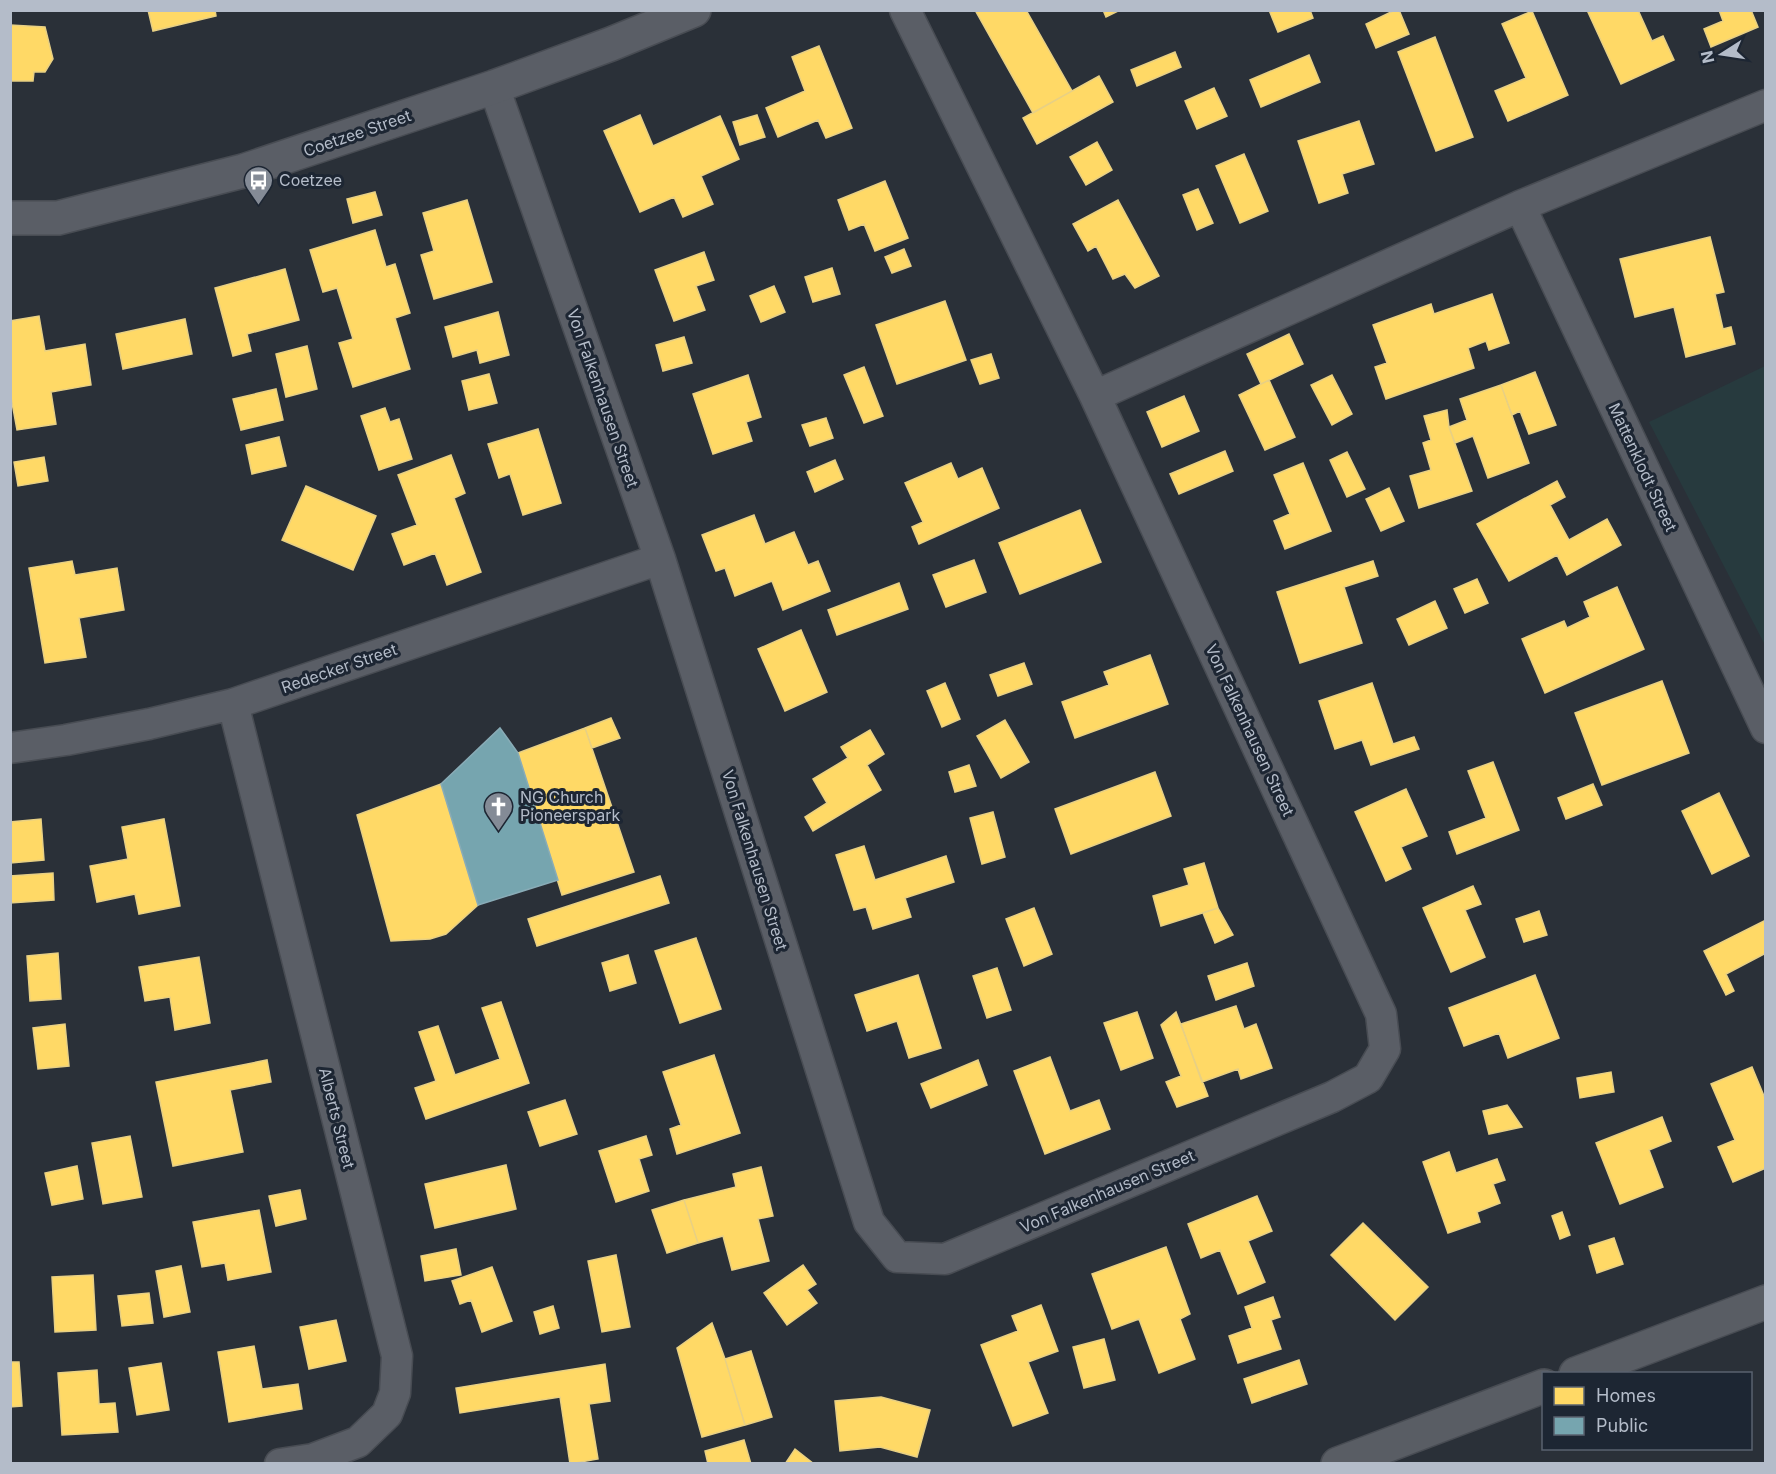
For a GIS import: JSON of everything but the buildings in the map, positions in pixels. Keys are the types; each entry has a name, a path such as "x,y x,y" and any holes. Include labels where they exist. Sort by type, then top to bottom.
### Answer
{"main road":[{"path":"1581,1372 1766,1302"},
{"path":"1338,1464 1542,1387"}],"street":[{"name":"Coetzee Street","path":"10,218 58,218 186,186 310,149 494,87 611,44 694,10"},
{"name":"Von Falkenhausen Street","path":"494,87 660,559 869,1222 897,1257 945,1259 1332,1097 1368,1078 1385,1049 1381,1014 1095,396 906,10"},
{"path":"1095,396 1520,206 1766,105"},
{"name":"Mattenklodt Street","path":"1520,206 1766,729"},
{"name":"Redecker Street","path":"10,748 139,726 233,704 660,559"},
{"name":"Alberts Street","path":"233,704 397,1356 395,1393 387,1414 358,1442 313,1459 280,1464"}],"green space":[{"path":"1765,366 1765,645 1649,422"}],"place":[{"name":"Coetzee","path":"258,206"},
{"name":"NG Church Pioneerspark","path":"499,832"}]}
